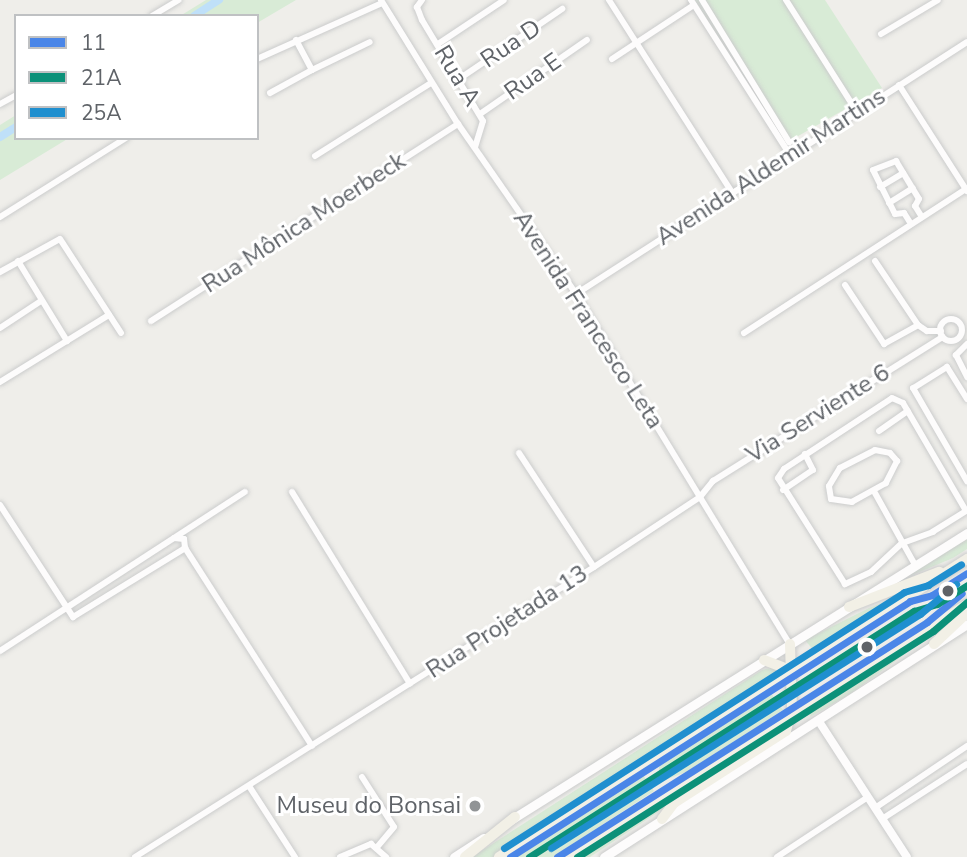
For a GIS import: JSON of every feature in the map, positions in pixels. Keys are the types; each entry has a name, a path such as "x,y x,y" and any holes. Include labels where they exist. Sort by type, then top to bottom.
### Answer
{"highway":[{"path":"849,607 963,561"},
{"path":"499,857 963,561"},
{"path":"569,857 967,604"},
{"path":"934,644 967,613"},
{"path":"662,818 674,803 786,731 792,715 793,671 790,644"},
{"path":"764,660 793,671"},
{"path":"465,857 515,817"}],"main road":[{"path":"454,857 967,533"},
{"path":"604,857 620,853 662,818 967,624"}],"street":[{"path":"155,14 178,0"},
{"name":"Rua A","path":"422,0 417,7 480,114 484,128 475,147"},
{"path":"438,44 505,0"},
{"path":"609,0 732,192"},
{"path":"703,0 789,142"},
{"path":"786,0 858,112"},
{"path":"881,34 938,0"},
{"path":"259,58 381,1"},
{"name":"Avenida Francesco Leta","path":"381,1 458,124 576,294 790,644"},
{"path":"612,59 693,2 790,155"},
{"name":"Rua D","path":"459,79 562,9"},
{"path":"296,40 312,70"},
{"name":"Rua E","path":"480,114 587,40"},
{"path":"270,93 370,42"},
{"name":"Avenida Aldemir Martins","path":"576,294 967,42"},
{"path":"315,156 431,83"},
{"path":"744,333 966,190 899,85"},
{"name":"Rua Mônica Moerbeck","path":"151,321 458,124"},
{"path":"0,217 122,140"},
{"path":"893,159 903,173 919,199 915,206 897,215 873,170 893,159"},
{"path":"880,187 903,173"},
{"path":"889,203 912,187"},
{"path":"915,206 922,217"},
{"path":"904,213 911,224"},
{"path":"0,272 60,239 121,333"},
{"path":"18,261 67,341"},
{"path":"875,261 918,325 927,331 956,340 964,323 948,320 942,334"},
{"path":"845,285 884,344 918,325"},
{"path":"0,328 41,301"},
{"path":"1,380 110,315"},
{"name":"Via Serviente 6","path":"700,497 713,481 942,334"},
{"path":"967,344 956,355 967,377"},
{"path":"967,399 947,367 913,388 967,481"},
{"path":"897,398 908,411 967,512 933,532 902,543 871,572 850,584 841,581 783,489 779,473 888,399 897,398"},
{"path":"879,431 908,411"},
{"path":"875,450 890,453 897,467 874,493 845,503 836,503 828,493 832,477 849,460 875,450"},
{"path":"519,453 594,566"},
{"path":"783,489 813,470 805,454"},
{"path":"0,651 245,492"},
{"path":"292,492 410,684"},
{"path":"874,493 915,565"},
{"name":"Rua Projetada 13","path":"135,857 700,497"},
{"path":"0,505 73,617 185,548"},
{"path":"174,538 184,539 185,548 312,746"},
{"path":"871,572 883,586"},
{"path":"818,720 907,857"},
{"path":"875,807 967,746"},
{"path":"882,819 967,764"},
{"path":"362,777 394,827 377,847"},
{"path":"249,786 295,857"},
{"path":"901,790 906,802"},
{"path":"777,857 868,797"},
{"path":"340,857 364,845 377,847 386,857"}],"green space":[{"path":"206,0 296,0 259,22 259,14 183,14"},
{"path":"695,0 825,0 882,88 786,143"},
{"path":"14,116 14,140 66,140 0,180 0,125"},
{"path":"967,539 967,549 953,558 900,580"},
{"path":"912,591 814,651 805,640 869,608"},
{"path":"953,619 850,694 810,717 812,706"},
{"path":"775,667 782,672 493,857 472,857 762,670"},
{"path":"771,693 783,710 686,772 665,780 659,776 659,767 675,754"},
{"path":"779,727 772,737 590,857 577,857"},
{"path":"643,775 654,791 553,857 514,857"}],"waterway":[{"path":"197,14 219,0"},
{"path":"0,137 14,128"}],"transit line":[{"name":"25A","path":"504,848 904,592 928,585 961,564"},
{"name":"11","path":"510,857 910,601 932,595 967,573"},
{"name":"25A","path":"551,848 920,614 956,584"},
{"name":"21A","path":"529,857 914,611 937,604 967,585"},
{"name":"11","path":"557,857 927,622 962,593"},
{"name":"21A","path":"577,857 933,631 967,602"}],"place":[{"name":"Museu do Bonsai","path":"475,806"}]}
